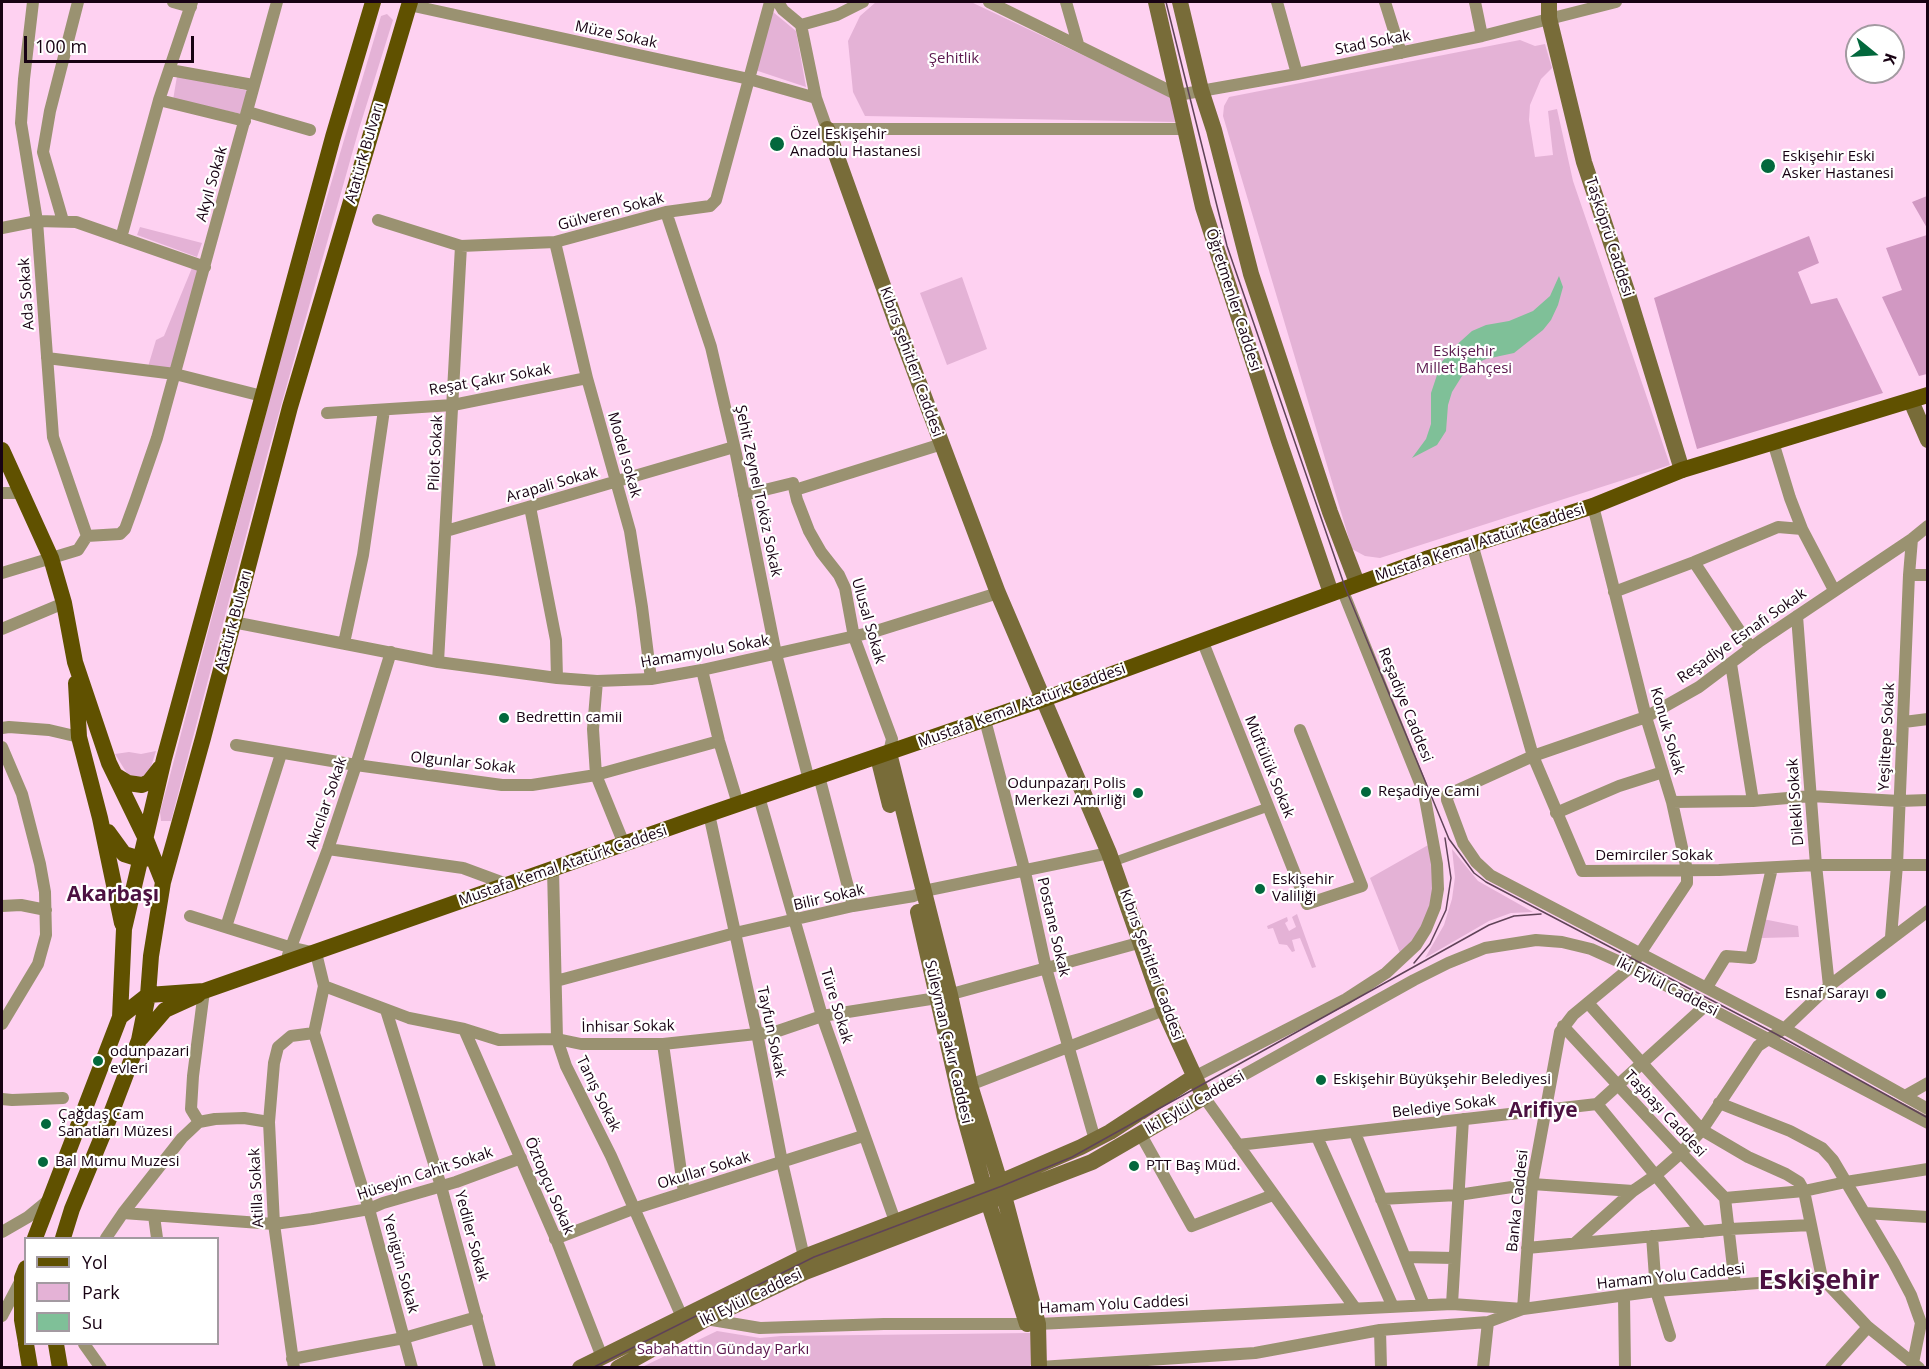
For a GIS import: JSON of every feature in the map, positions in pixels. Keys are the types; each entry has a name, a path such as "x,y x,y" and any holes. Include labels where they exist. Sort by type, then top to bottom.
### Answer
{"main road":[{"name":"Atatürk Bulvarı","path":"145,837 164,759 333,137 374,2"},
{"name":"Öğretmenler Caddesi","path":"1156,2 1203,207 1279,441 1343,588"},
{"name":"Öğretmenler Caddesi","path":"1180,2 1201,90 1214,130 1251,274 1330,512 1343,588"},
{"name":"Atatürk Bulvarı","path":"64,1237 72,1209 139,1040 148,995 151,956 163,882 290,407 409,3"},
{"name":"Taşköprü Caddesi","path":"1549,10 1584,162 1628,294 1682,470"},
{"name":"Kıbrıs şehitleri Caddesi","path":"827,129 998,593"},
{"name":"Mustafa Kemal Atatürk Caddesi","path":"148,995 204,991 288,954 316,953 709,814 985,720 1343,588 1593,506 1682,470 1928,395"},
{"path":"1911,401 1928,440"},
{"path":"2,450 51,558 64,603 75,662 79,737 100,818 124,929"},
{"name":"Kıbrıs Şehitleri Caddesi","path":"998,593 1111,857 1164,1010 1204,1097"},
{"path":"36,1237 120,1017 124,929 146,858 145,837 109,763 75,662"},
{"name":"Süleyman Çakır Caddesi","path":"883,755 944,996 970,1084 994,1191"},
{"path":"115,775 128,783 142,785 157,774 164,759"},
{"path":"150,816 152,825 162,832 174,828 179,822"},
{"path":"100,818 124,855 146,858 173,844"},
{"path":"146,858 163,882"},
{"path":"151,956 156,970 168,985 180,989 204,991"},
{"path":"139,1040 165,1010 204,991"},
{"path":"120,1017 148,995"},
{"name":"Süleyman Çakır Caddesi","path":"944,996 964,1115 994,1191"},
{"name":"İki Eylül Caddesi","path":"618,1368 706,1319 805,1272 994,1191 1095,1140 1194,1077"},
{"name":"İki Eylül Caddesi","path":"580,1368 804,1257 895,1221 1092,1162 1204,1097"},
{"path":"994,1191 1032,1324 1040,1367"},
{"path":"24,1273 21,1320 24,1334"},
{"path":"26,1345 30,1368"},
{"path":"56,1345 60,1368"}],"street":[{"name":"Ada Sokak","path":"33,2 21,123 37,221 53,437 87,536"},
{"path":"63,221 43,152 50,111 78,2"},
{"path":"122,238 159,100 191,4 173,2"},
{"name":"Akyıl Sokak","path":"87,536 120,534 126,529 158,438 277,2"},
{"path":"749,79 770,2"},
{"path":"778,2 783,10 801,25 816,98 827,129 1186,129"},
{"path":"801,25 837,15 863,2"},
{"path":"989,2 1178,95"},
{"path":"1066,2 1078,44"},
{"path":"1277,2 1297,74"},
{"path":"1385,2 1401,53"},
{"path":"1475,2 1482,36"},
{"name":"Stad Sokak","path":"1178,95 1297,74 1482,36 1549,10 1616,2"},
{"name":"Müze Sokak","path":"409,3 749,79 816,98"},
{"path":"170,70 253,85"},
{"name":"Gülveren Sokak","path":"378,220 461,246 555,242 666,212 710,206 716,200 749,79"},
{"path":"159,100 310,130"},
{"name":"Şehit Zeynel Toköz Sokak","path":"666,212 711,347 777,654 853,906"},
{"path":"2,228 37,221 76,222 205,267"},
{"name":"Model sokak","path":"555,242 587,378 630,531 651,679"},
{"name":"Pilot Sokak","path":"438,662 461,246"},
{"path":"47,358 175,374 262,396"},
{"name":"Reşat Çakır Sokak","path":"327,413 453,405 587,378"},
{"path":"344,643 363,555 384,410"},
{"path":"1773,442 1802,529 1834,590"},
{"path":"744,495 793,483 795,490 942,444"},
{"name":"Arapali Sokak","path":"446,531 734,447"},
{"name":"Ulusal Sokak","path":"795,490 809,531 845,588 854,637 892,739 883,755"},
{"path":"2,493 22,493"},
{"name":"Konuk Sokak","path":"1593,506 1646,717 1672,802 1687,870"},
{"path":"530,507 556,640 557,678"},
{"name":"Reşadiye Esnafı Sokak","path":"1453,814 1447,795 1533,756 1646,717 1700,687 1751,648 1928,526"},
{"path":"1614,592 1778,527 1802,529"},
{"path":"2,573 78,550 87,536"},
{"name":"Yeşiltepe Sokak","path":"1891,937 1897,866 1912,539"},
{"name":"Demirciler Sokak","path":"1472,544 1533,756 1582,871 1816,865 1928,865"},
{"path":"1694,562 1751,648"},
{"path":"1909,575 1928,575"},
{"name":"Reşadiye Caddesi","path":"1343,588 1424,793 1437,864 1438,889 1435,907"},
{"name":"Hamamyolu Sokak","path":"233,622 438,662 557,678 597,681 651,679 854,637 998,593"},
{"path":"2,629 64,603"},
{"name":"Dilekli Sokak","path":"1797,616 1816,865 1829,986"},
{"name":"Müftülük Sokak","path":"1202,640 1307,904 1362,886 1300,730"},
{"name":"Akıcılar Sokak","path":"288,954 328,849 391,652"},
{"path":"1731,663 1753,801"},
{"path":"702,670 719,741 738,804"},
{"path":"597,681 593,729 596,775 624,844"},
{"path":"1904,722 1928,718"},
{"name":"Postane Sokak","path":"985,720 1025,872 1046,968 1095,1140"},
{"path":"2,728 9,726 49,730 79,737"},
{"name":"Olgunlar Sokak","path":"236,745 281,754 502,785 532,785 596,775 719,741"},
{"path":"2,747 22,794 40,864 46,910 46,935 38,964 2,1024"},
{"path":"226,927 281,754"},
{"path":"1556,813 1620,786 1663,772"},
{"path":"1672,802 1753,801 1811,796 1899,801 1928,800"},
{"name":"Türe Sokak","path":"759,797 822,1016 895,1221"},
{"path":"1111,857 1268,807"},
{"name":"Tayfun Sokak","path":"709,814 804,1257"},
{"name":"İki Eylül Caddesi","path":"1453,814 1463,843 1476,862 1490,875 1785,1028 1928,1108"},
{"path":"328,849 463,868 509,885"},
{"name":"Bilir Sokak","path":"556,981 735,933 796,921 853,906 1111,857"},
{"path":"1707,987 1726,956 1750,958 1772,867"},
{"name":"Tanış Sokak","path":"553,869 557,1039 566,1066 611,1156 682,1317"},
{"path":"1563,1026 1573,1015 1631,968 1687,883 1687,870"},
{"path":"2,906 21,905 46,910"},
{"name":"İki Eylül Caddesi","path":"1194,1077 1346,999 1386,974 1416,945 1435,907"},
{"path":"1575,1243 1633,1191 1681,1154 1702,1130 1758,1046 1785,1028 1829,986 1928,911"},
{"path":"190,916 226,927 288,954"},
{"name":"İki Eylül Caddesi","path":"1204,1097 1448,963 1485,948 1536,940 1562,942 1591,950 1631,968 1928,1123"},
{"name":"İnhisar Sokak","path":"324,986 409,1018 464,1029 499,1040 557,1039 581,1044 663,1044 776,1032 822,1016 944,996 1142,942"},
{"path":"314,1033 324,986 316,953"},
{"path":"199,1122 191,1109 204,991"},
{"path":"1588,1003 1702,1130 1748,1157 1799,1182 1804,1191 1822,1278 1868,1327 1916,1365"},
{"path":"1702,1232 1597,1104 1706,1006"},
{"name":"Yediler Sokak","path":"386,1010 441,1186 490,1368"},
{"path":"970,1084 1164,1010"},
{"name":"Taşbaşı Caddesi","path":"1563,1026 1681,1154 1725,1198"},
{"name":"Banka Caddesi","path":"1523,1309 1532,1184 1563,1026"},
{"name":"Öztopçu Sokak","path":"464,1029 555,1239 602,1356"},
{"name":"Atilla Sokak","path":"293,1363 274,1224 269,1122 274,1063 278,1047 291,1036 314,1033"},
{"name":"Yenigün Sokak","path":"314,1033 369,1209 405,1338 411,1368"},
{"path":"663,1044 684,1193"},
{"path":"1905,1096 1928,1083"},
{"name":"Kıbrıs Şehitleri Caddesi","path":"1204,1097 1355,1308"},
{"path":"2,1099 63,1098"},
{"path":"1719,1103 1790,1131 1822,1148 1833,1160 1905,1284 1921,1323 1916,1365"},
{"name":"Belediye Sokak","path":"1238,1145 1597,1104"},
{"path":"106,1237 182,1138 199,1122 244,1118 269,1122"},
{"path":"1452,1304 1463,1119"},
{"path":"1355,1133 1424,1305"},
{"path":"1141,1135 1192,1226 1274,1195"},
{"name":"Okullar Sokak","path":"555,1239 633,1209 863,1136"},
{"path":"1317,1137 1393,1307"},
{"name":"Hüseyin Cahit Sokak","path":"123,1213 274,1224 369,1209 520,1158"},
{"path":"1735,1286 1725,1198 1804,1191 1928,1169"},
{"path":"1381,1198 1458,1195 1532,1184 1633,1191"},
{"path":"2,1232 28,1217 52,1197"},
{"path":"1865,1213 1928,1217"},
{"path":"154,1216 157,1237"},
{"path":"1527,1248 1730,1229 1811,1225"},
{"path":"1652,1236 1656,1291 1670,1336"},
{"path":"1405,1257 1454,1258"},
{"path":"2,1316 24,1273"},
{"name":"Hamam Yolu Caddesi","path":"706,1319 760,1328 884,1324 1032,1324 1452,1304 1523,1309 1656,1291 1822,1278"},
{"path":"1624,1297 1626,1368"},
{"name":"Hamam Yolu Caddesi","path":"1040,1367 1162,1363 1255,1353 1380,1330 1488,1322 1523,1309"},
{"path":"293,1363 405,1338 477,1317"},
{"path":"1483,1368 1488,1322"},
{"path":"1831,1368 1868,1327"},
{"path":"1380,1330 1381,1368"},
{"path":"1916,1365 1928,1332"},
{"path":"85,1345 101,1368"}],"green space":[{"name":"Şehitlik","path":"876,2 971,2 1171,97 1177,122 865,116 853,92 848,41 860,16"},
{"path":"773,12 796,31 806,87 755,70"},
{"path":"387,14 393,20 359,129 268,452 171,821 161,821 160,812 293,311 381,16"},
{"name":"Eskişehir Millet Bahçesi","path":"1520,40 1535,46 1545,44 1552,68 1541,79 1530,105 1529,120 1535,157 1553,155 1548,111 1557,109 1573,181 1670,465 1380,558 1365,556 1352,549 1223,116 1224,106 1229,97"},
{"path":"177,76 249,91 242,114 173,100"},
{"path":"140,227 202,243 197,257 137,235"},
{"path":"194,263 205,267 175,374 147,370 156,340 164,336"},
{"path":"962,277 987,349 947,365 920,293"},
{"path":"156,751 149,773 144,777 128,775 115,754 129,752 141,754"},
{"path":"1430,844 1434,887 1427,917 1415,939 1400,953 1370,878"},
{"path":"1452,849 1478,881 1533,912 1511,913 1489,921 1425,958 1444,925 1452,899 1455,877"},
{"path":"1297,914 1316,967 1312,968 1300,938 1292,940 1295,951 1292,952 1287,945 1279,944 1273,928 1268,929 1267,926 1287,917 1288,921 1285,923 1289,931 1296,927 1292,917"},
{"path":"1763,919 1798,926 1799,937 1762,938"},
{"name":"Sabahattin Günday Parkı","path":"717,1331 760,1338 1031,1333 1032,1363 1029,1367 640,1368"}],"shaded area":[{"path":"1927,196 1927,228 1912,202"},
{"path":"1927,235 1927,374 1919,376 1882,297 1902,290 1886,248"},
{"path":"1809,236 1819,263 1798,272 1811,304 1837,298 1883,393 1697,449 1654,298"}],"water":[{"path":"1559,276 1563,287 1558,305 1543,330 1514,353 1486,359 1475,364 1462,376 1452,392 1448,405 1446,431 1437,445 1412,458 1426,439 1431,424 1431,393 1441,363 1452,349 1472,331 1486,325 1509,321 1533,311 1550,296"}],"tram line":[{"path":"1166,2 1227,246 1345,587 1449,839 1474,873 1486,882 1776,1034 1928,1118"},
{"path":"1414,963 1430,944 1446,910 1451,878 1445,838"},
{"path":"592,1368 814,1257 1072,1157 1489,925 1514,916 1541,914"}],"place":[{"name":"Özel Eskişehir Anadolu Hastanesi","path":"777,144"},
{"name":"Eskişehir Eski Asker Hastanesi","path":"1768,166"},
{"name":"Bedrettin camii","path":"504,718"},
{"name":"Reşadiye Cami","path":"1366,792"},
{"name":"Odunpazarı Polis Merkezi Amirliği","path":"1138,793"},
{"name":"Eskişehir Valiliği","path":"1260,889"},
{"name":"Esnaf Sarayı","path":"1881,994"},
{"name":"odunpazari evleri","path":"98,1061"},
{"name":"Eskişehir Büyükşehir Belediyesi","path":"1321,1080"},
{"name":"Çağdaş Cam Sanatları Müzesi","path":"46,1124"},
{"name":"Bal Mumu Muzesi","path":"43,1162"},
{"name":"PTT Baş Müd.","path":"1134,1166"}],"district":[{"name":"Akarbaşı","path":"113,895"},
{"name":"Arifiye","path":"1543,1111"},
{"name":"Eskişehir","path":"1819,1281"}]}
